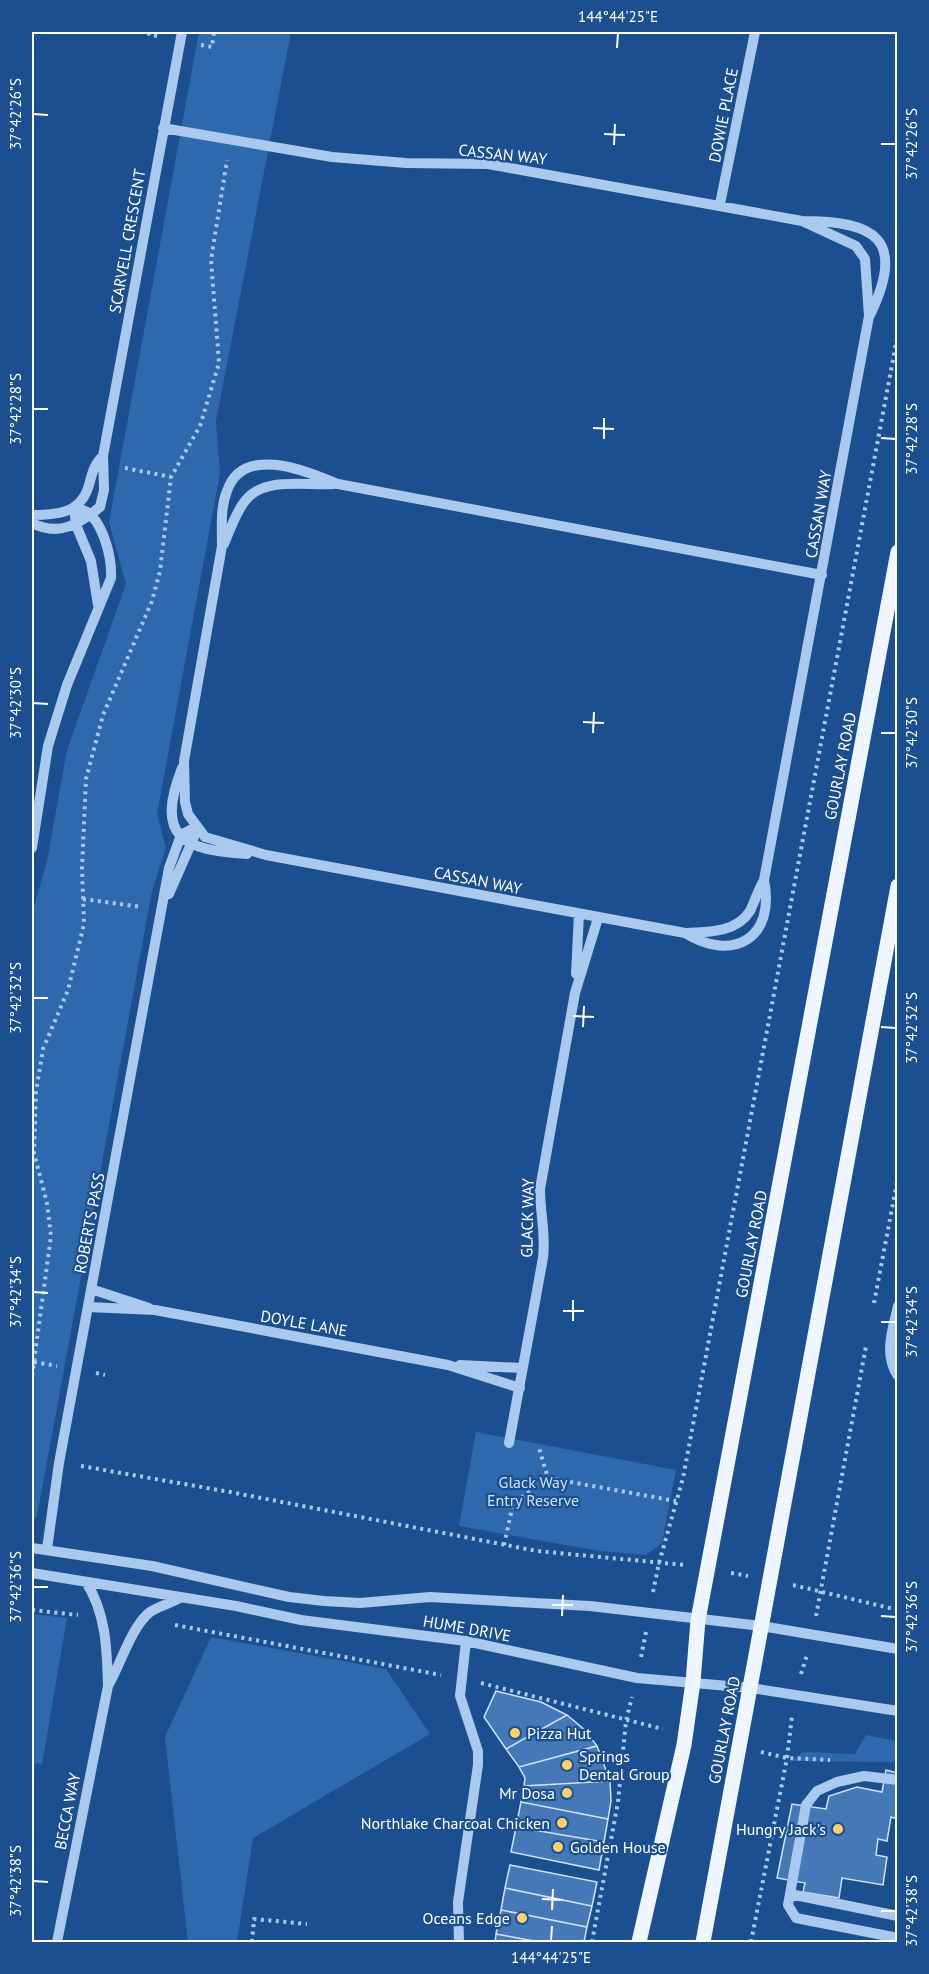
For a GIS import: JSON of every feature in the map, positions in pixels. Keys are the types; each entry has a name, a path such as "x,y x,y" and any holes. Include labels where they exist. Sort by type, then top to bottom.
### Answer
{"main road":[{"name":"GOURLAY ROAD","path":"639,1942 684,1746 693,1682 698,1620 897,552"},
{"name":"GOURLAY ROAD","path":"703,1942 897,886"}],"street":[{"name":"SCARVELL CRESCENT","path":"91,514 100,507 104,460 182,32"},
{"name":"DOWIE PLACE","path":"720,204 755,32"},
{"name":"CASSAN WAY","path":"163,128 332,157 406,163 488,164 720,204 802,221 834,221 853,224 873,236 883,248 886,271 880,294 870,316 764,880 751,909 740,923 725,929 685,933 266,855 205,837 196,827 188,814 185,802 184,761"},
{"name":"CASSAN WAY","path":"802,221 856,246 865,259 870,316"},
{"name":"SCARVELL CRESCENT","path":"74,507 86,494 96,462 104,460"},
{"name":"CASSAN WAY","path":"266,855 214,852 202,849 181,835 171,817 171,795 184,761 222,546 222,514 227,490 236,473 251,466 269,464 301,470 338,484"},
{"name":"CASSAN WAY","path":"222,546 243,502 254,491 274,483 338,484 822,575"},
{"path":"32,848 48,746 67,685 98,605 108,590 112,565 104,540 91,514 74,507"},
{"path":"32,515 59,515 74,507"},
{"path":"74,507 76,525 91,561 98,605"},
{"path":"32,523 40,528 62,530 76,525 91,514"},
{"path":"181,835 196,827"},
{"name":"ROBERTS PASS","path":"164,906 192,843 196,827"},
{"name":"ROBERTS PASS","path":"46,1549 59,1463 164,906 169,868 181,835"},
{"name":"CASSAN WAY","path":"685,933 709,945 729,946 747,942 760,927 767,909 764,880"},
{"name":"GLACK WAY","path":"575,993 579,914"},
{"name":"GLACK WAY","path":"509,1443 546,1236 540,1211 540,1189 575,993 598,918"},
{"name":"DOYLE LANE","path":"91,1289 119,1296 155,1310"},
{"path":"897,1306 890,1346 891,1366 897,1376"},
{"name":"DOYLE LANE","path":"88,1307 155,1310 448,1365 520,1388"},
{"name":"DOYLE LANE","path":"448,1365 522,1368"},
{"name":"HUME DRIVE","path":"32,1548 152,1566 289,1597 324,1602 360,1603 430,1597 516,1600 761,1626 897,1649"},
{"name":"HUME DRIVE","path":"32,1573 301,1620 466,1641 637,1678 751,1688 897,1711"},
{"name":"BECCA WAY","path":"57,1942 108,1686 107,1653 101,1613 96,1597 86,1581"},
{"path":"142,1619 153,1610 181,1598"},
{"name":"BECCA WAY","path":"108,1686 123,1659 133,1631 142,1619"},
{"path":"459,1942 458,1902 478,1780 478,1750 460,1696 460,1679 466,1641"},
{"path":"897,1780 864,1776 837,1782 817,1791 806,1805 788,1905 796,1918 897,1938"},
{"path":"790,1894 897,1916"}],"path":[{"path":"32,1376 51,1236 47,1203 33,1154 36,1092 42,1049 68,990 84,924 86,779 103,715 153,601 160,571 171,477 200,426 219,363 211,260 230,140"},
{"path":"592,1942 618,1802 626,1721 637,1678 659,1563 683,1478 897,333"},
{"path":"104,460 171,477"},
{"path":"83,899 164,906"},
{"path":"872,1315 897,1177"},
{"path":"751,1942 787,1758 796,1696 812,1634 868,1338"},
{"path":"538,1448 548,1478"},
{"path":"59,1463 230,1492 537,1551 659,1563"},
{"path":"504,1545 513,1504 548,1478 676,1501"},
{"path":"32,1610 72,1616 101,1613"},
{"path":"142,1619 460,1679 626,1721"},
{"path":"252,1942 254,1919 307,1924"}],"green space":[{"path":"199,32 291,32 216,421 220,473 157,814 166,848 152,891 37,1516 32,1521 32,914 47,861 67,750 126,584 109,522"},
{"name":"Glack Way Entry Reserve","path":"476,1432 676,1470 662,1543 646,1555 599,1551 459,1526"},
{"path":"32,1614 67,1618 42,1764 32,1763"},
{"path":"211,1637 386,1669 430,1734 253,1838 237,1942 188,1942 165,1737"},
{"path":"866,1735 897,1741 897,1762 791,1761 803,1752 855,1754"}],"building":[{"name":"Pizza Hut","path":"496,1691 541,1702 567,1715 506,1749 484,1717"},
{"path":"567,1715 585,1730 597,1746 519,1767 506,1749"},
{"name":"Springs Dental Group","path":"597,1746 610,1781 524,1786 525,1778 519,1767"},
{"name":"Hungry Jack's","path":"886,1770 898,1773 898,1819 891,1817 887,1841 878,1839 876,1855 887,1857 883,1885 842,1878 839,1898 803,1892 805,1883 777,1878 792,1804 826,1809 829,1796 857,1787 882,1792"},
{"name":"Mr Dosa","path":"610,1781 611,1801 608,1819 521,1802 524,1786"},
{"name":"Northlake Charcoal Chicken","path":"521,1802 608,1819 604,1842 516,1827"},
{"name":"Golden House","path":"516,1827 604,1842 599,1870 511,1852"},
{"path":"510,1865 597,1882 592,1906 505,1888"},
{"path":"505,1888 592,1906 587,1927 501,1910"},
{"name":"Oceans Edge","path":"501,1910 587,1927 584,1942 540,1942 496,1934"},
{"path":"496,1934 540,1942 495,1942"}],"place":[{"name":"Pizza Hut","path":"515,1733"},
{"name":"Springs Dental Group","path":"567,1765"},
{"name":"Mr Dosa","path":"567,1793"},
{"name":"Northlake Charcoal Chicken","path":"562,1823"},
{"name":"Hungry Jack's","path":"838,1829"},
{"name":"Golden House","path":"558,1847"},
{"name":"Oceans Edge","path":"522,1918"}]}
